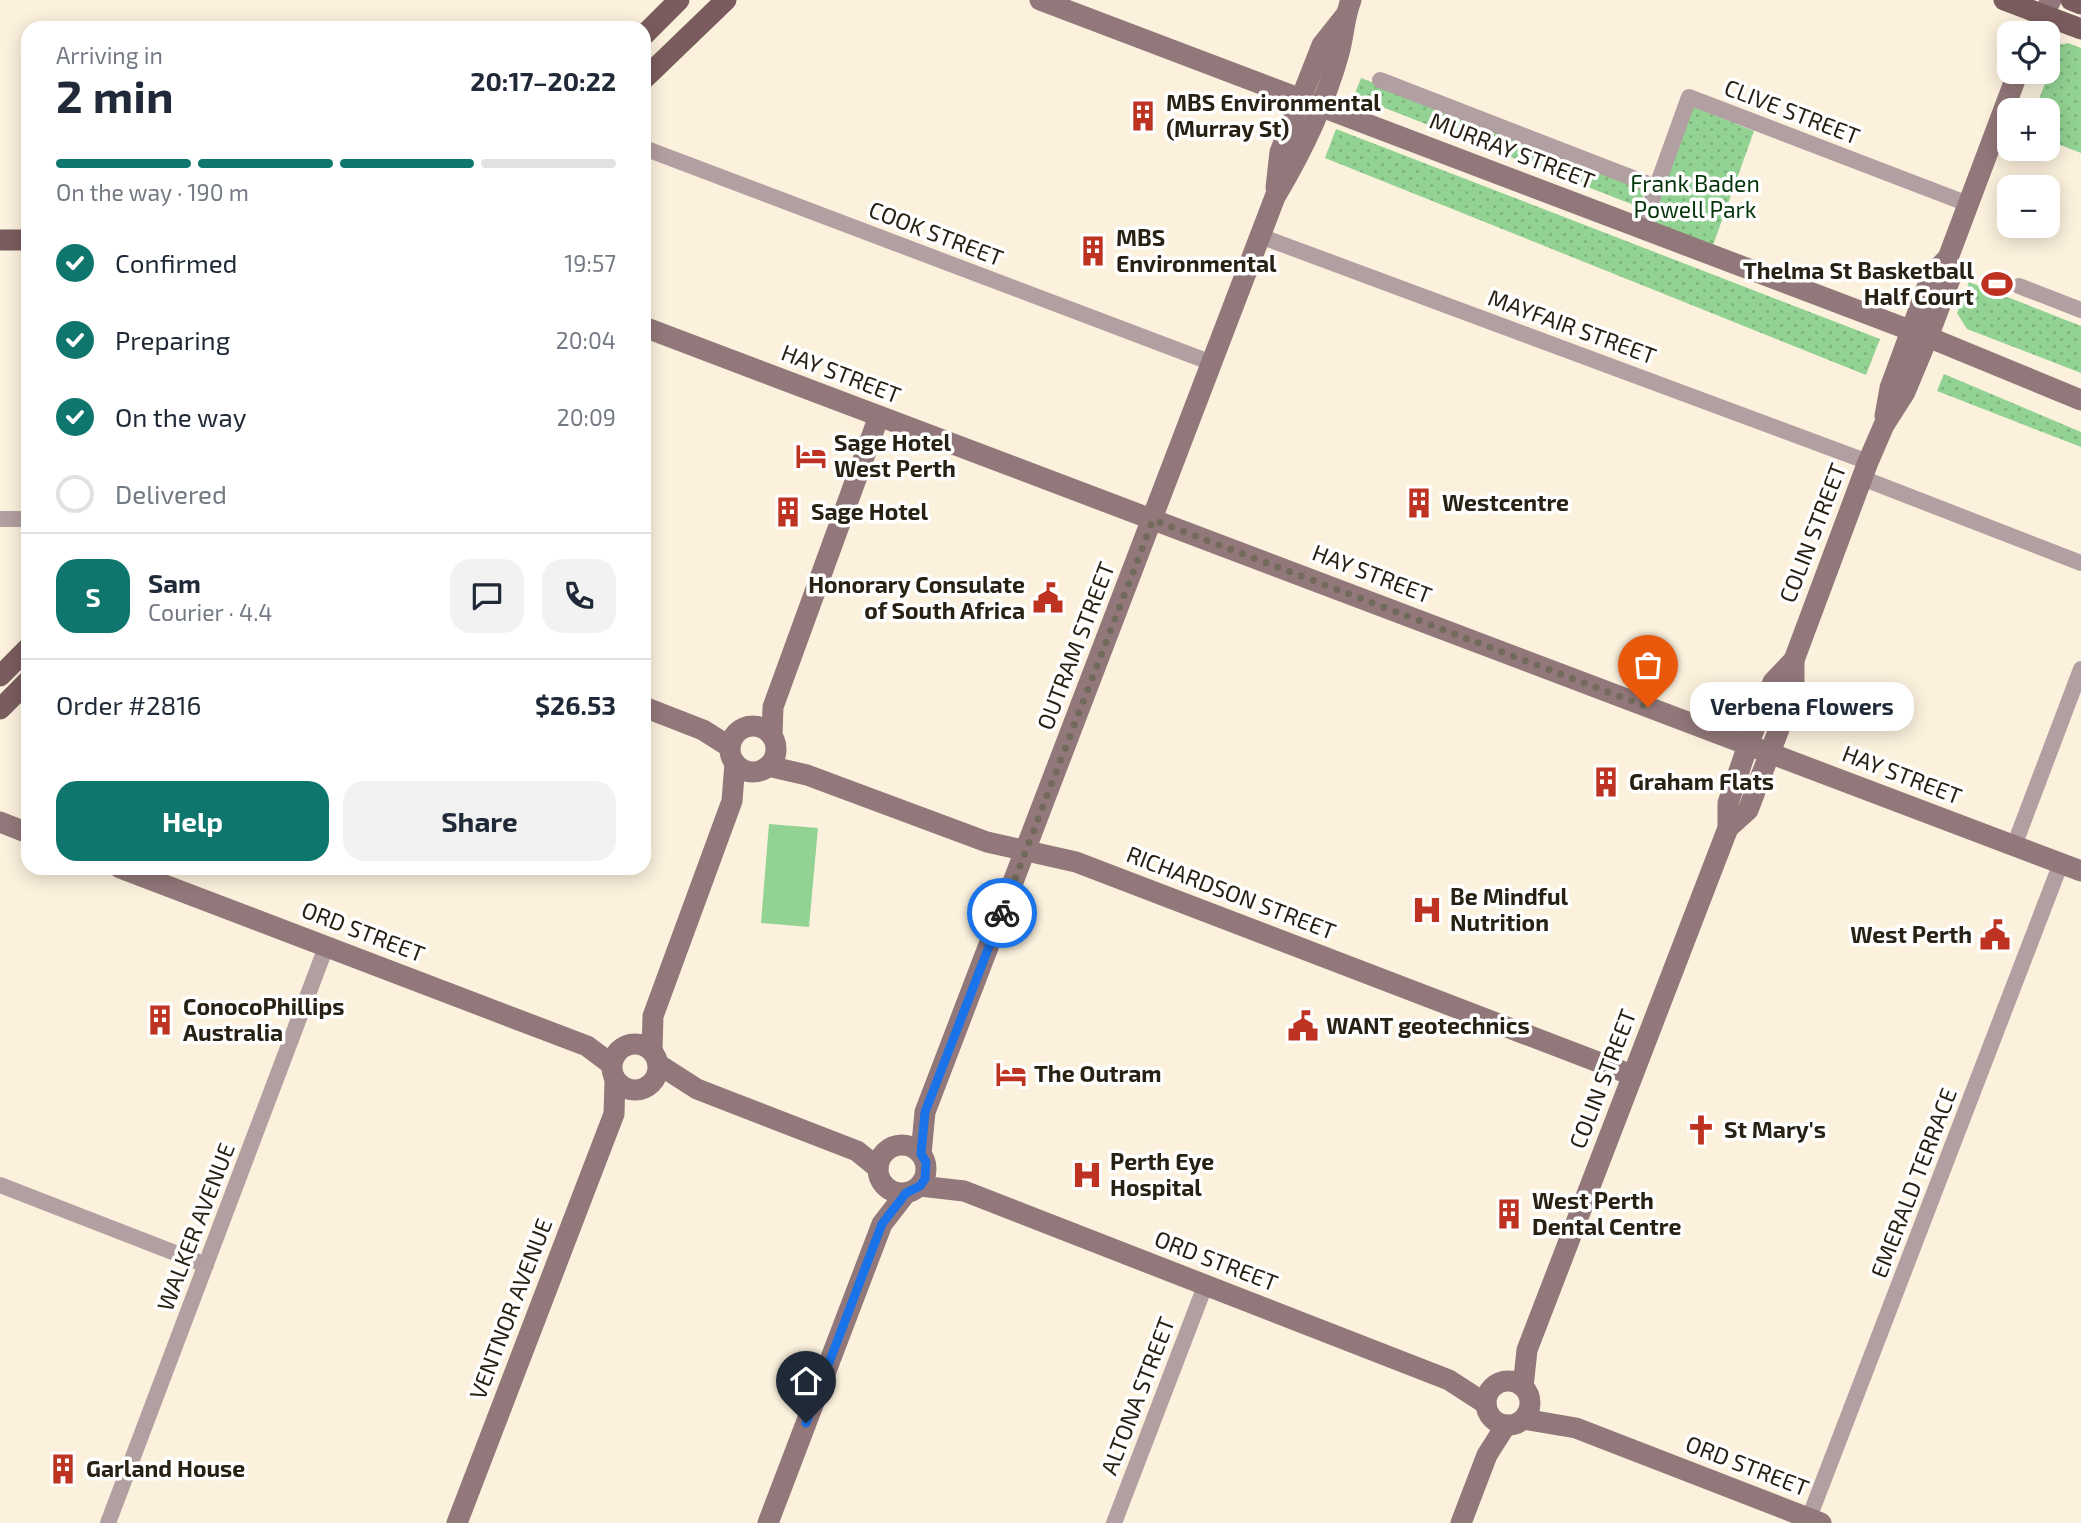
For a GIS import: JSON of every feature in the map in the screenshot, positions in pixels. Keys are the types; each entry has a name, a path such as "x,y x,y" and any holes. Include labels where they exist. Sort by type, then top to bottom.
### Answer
{"main road":[{"path":"651,28 679,0"},
{"path":"651,72 726,0"},
{"path":"2004,0 2081,29"},
{"path":"2071,0 2081,4"},
{"path":"0,240 21,240"},
{"path":"0,676 21,655"},
{"path":"0,709 21,688"}],"street":[{"name":"MURRAY STREET","path":"1040,0 1919,334 2081,400"},
{"name":"OUTRAM STREET","path":"886,1162 925,1112 1275,197 1280,152 1311,102 1322,45 1348,8"},
{"path":"1380,80 1656,187"},
{"name":"COLIN STREET","path":"1728,828 1748,810 1794,690 1794,660 1884,425 1890,388 1950,279 1948,258 2013,84"},
{"name":"CLIVE STREET","path":"1641,230 1689,97 1968,204"},
{"name":"COOK STREET","path":"651,151 1212,363"},
{"name":"MAYFAIR STREET","path":"1260,236 1865,470 2081,563"},
{"path":"2019,286 2081,310"},
{"name":"HAY STREET","path":"651,330 2071,867"},
{"path":"732,801 775,756 773,707 879,416"},
{"path":"0,519 21,519"},
{"name":"COLIN STREET","path":"1493,1395 1527,1350 1728,828 1728,803 1748,745 1773,682 1794,660"},
{"path":"2014,846 2081,669"},
{"path":"697,1089 620,1086 613,1072 613,1057 653,1016 732,801 734,736 773,707"},
{"path":"651,710 703,730 746,771 764,768"},
{"path":"703,730 762,728 773,739"},
{"name":"RICHARDSON STREET","path":"773,739 807,775"},
{"name":"RICHARDSON STREET","path":"764,768 807,775 987,842 1076,862 1632,1075"},
{"path":"0,822 21,830"},
{"name":"EMERALD TERRACE","path":"1815,1521 2071,867"},
{"name":"ORD STREET","path":"138,875 587,1046 628,1044"},
{"name":"WALKER AVENUE","path":"108,1523 326,947"},
{"path":"643,1087 655,1078 653,1016"},
{"path":"628,1044 639,1044 697,1089 886,1162 898,1193 913,1189"},
{"name":"ORD STREET","path":"587,1046 613,1072"},
{"name":"VENTNOR AVENUE","path":"457,1523 614,1114 613,1072"},
{"name":"VENTNOR AVENUE","path":"614,1114 643,1087"},
{"name":"OUTRAM STREET","path":"923,1158 925,1112"},
{"path":"768,1523 882,1224 886,1162 907,1145 923,1158 927,1171 882,1224"},
{"name":"ORD STREET","path":"923,1158 964,1191 1493,1395"},
{"path":"0,1185 205,1265"},
{"name":"ORD STREET","path":"913,1189 964,1191"},
{"name":"ALTONA STREET","path":"1114,1523 1205,1286"},
{"name":"COLIN STREET","path":"1526,1390 1527,1350"},
{"path":"1461,1523 1487,1455 1493,1395 1509,1381 1526,1390 1530,1407 1487,1455"},
{"name":"ORD STREET","path":"1526,1390 1576,1428"},
{"path":"1493,1395 1495,1421 1515,1422"},
{"name":"ORD STREET","path":"1515,1422 1576,1428 1815,1521"}],"green space":[{"path":"2068,43 2081,48 2081,153 2060,145 2060,98 2039,98 2045,84 2060,84 2060,45"},
{"path":"1361,78 1646,189 1639,207 1354,96"},
{"name":"Frank Baden Powell Park","path":"1692,106 1754,131 1712,248 1649,224"},
{"path":"1336,129 1880,339 1866,375 1325,158"},
{"path":"1969,282 2081,326 2081,373 1967,329 1957,313"},
{"path":"1944,374 2081,432 2081,447 1937,391"},
{"path":"769,824 818,828 809,927 761,923"}],"way so far":[{"path":"1002,913 1153,520 1648,707"}],"place":[{"name":"MBS Environmental (Murray St)","path":"1143,116"},
{"name":"MBS Environmental","path":"1093,251"},
{"name":"Thelma St Basketball Half Court","path":"1997,284"},
{"name":"Sage Hotel West Perth","path":"811,456"},
{"name":"Westcentre","path":"1419,503"},
{"name":"Sage Hotel","path":"788,512"},
{"name":"Honorary Consulate of South Africa","path":"1048,598"},
{"name":"Verbena Flowers","path":"1648,707"},
{"name":"Graham Flats","path":"1606,782"},
{"name":"Be Mindful Nutrition","path":"1427,910"},
{"name":"West Perth","path":"1995,935"},
{"name":"ConocoPhillips Australia","path":"160,1020"},
{"name":"WANT geotechnics","path":"1303,1026"},
{"name":"The Outram","path":"1011,1074"},
{"name":"St Mary's","path":"1701,1130"},
{"name":"Perth Eye Hospital","path":"1087,1175"},
{"name":"West Perth Dental Centre","path":"1509,1214"},
{"name":"Garland House","path":"63,1469"}],"route":[{"path":"806,1423 882,1224 906,1193 920,1186 925,1179 926,1162 921,1154 925,1112 1002,913"}]}
